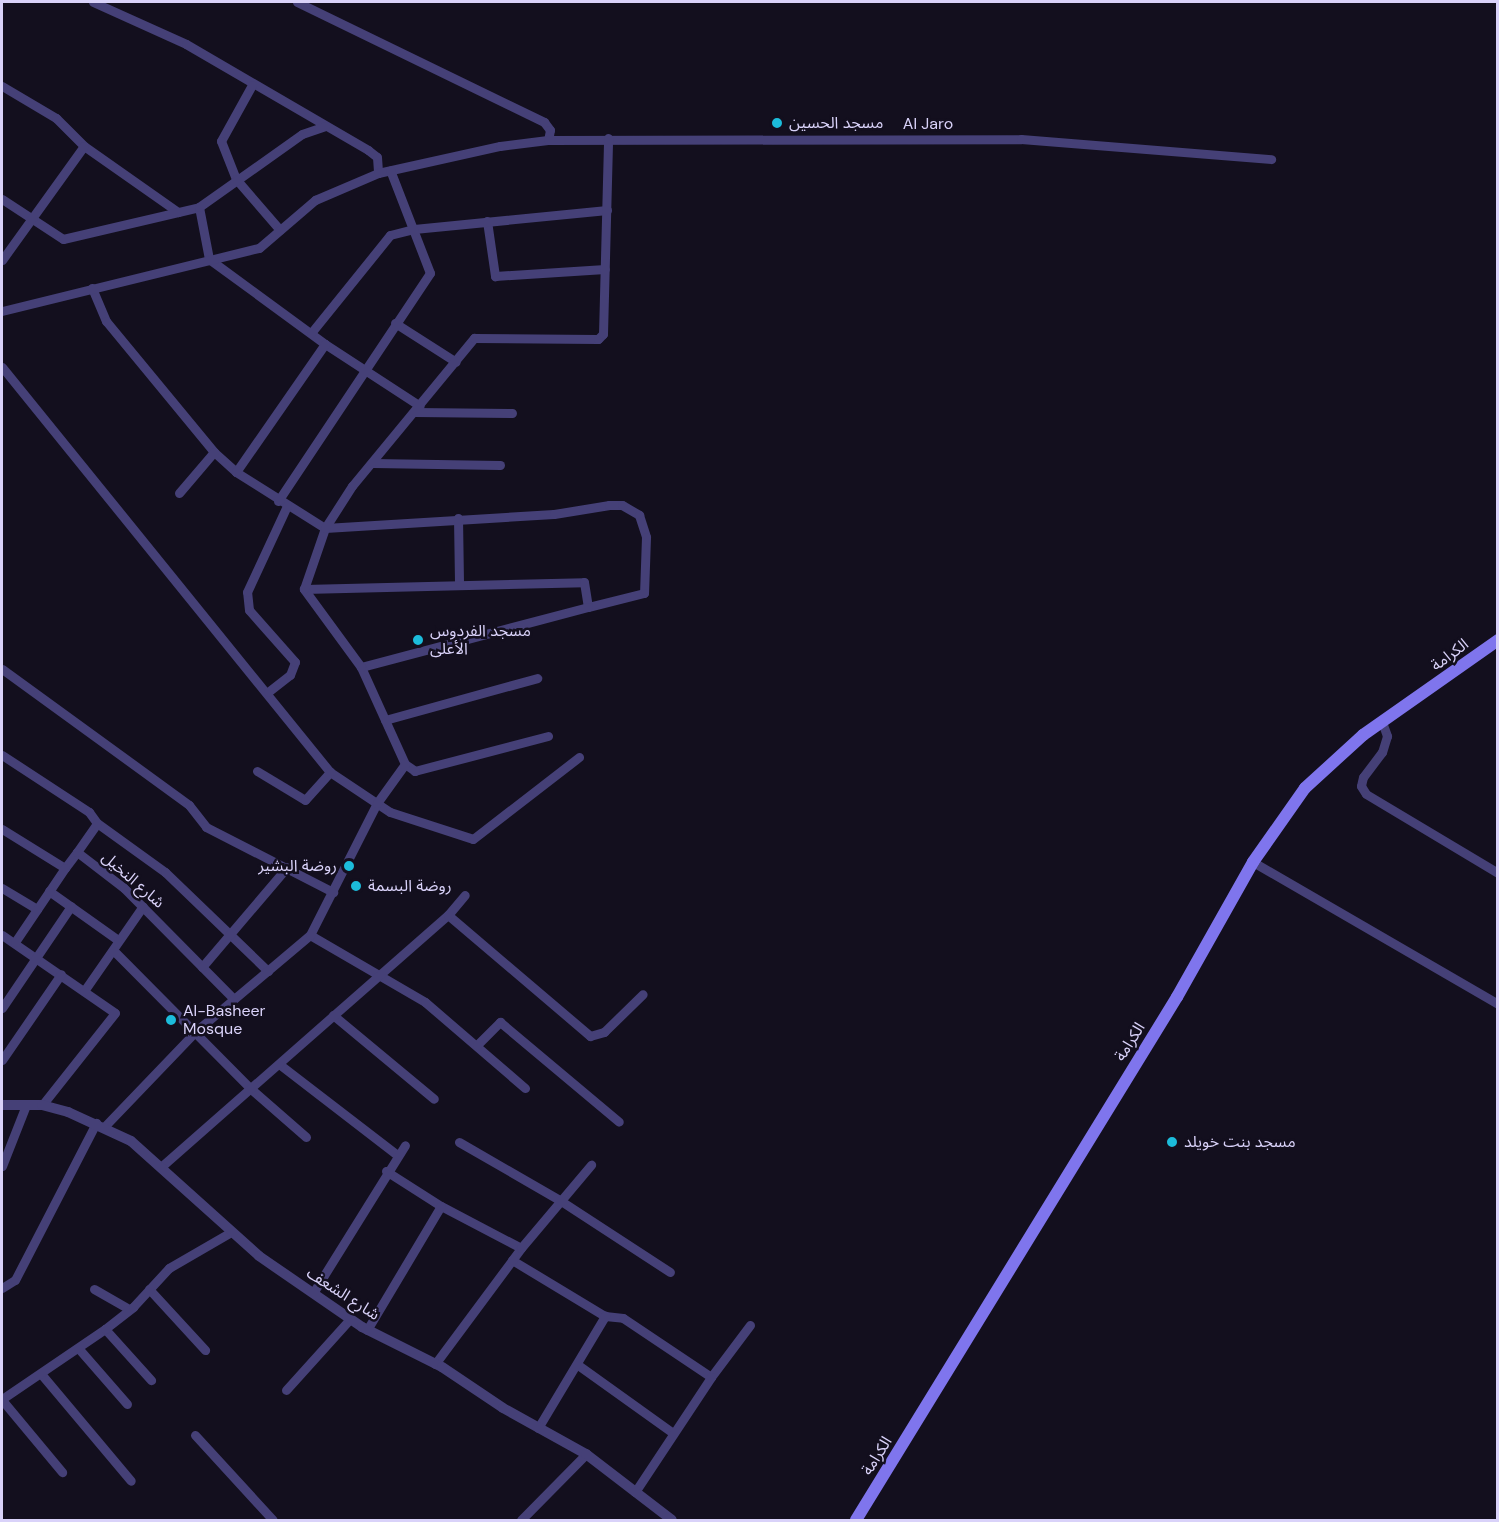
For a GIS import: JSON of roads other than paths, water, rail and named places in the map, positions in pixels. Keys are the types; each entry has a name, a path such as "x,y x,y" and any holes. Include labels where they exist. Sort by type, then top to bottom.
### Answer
{"main road":[{"name":"الكرامة","path":"856,1521 1178,997 1252,862 1305,788 1363,735 1497,640"}],"street":[{"path":"93,2 186,44 325,126 377,158 378,173"},
{"path":"297,2 544,123 550,130 548,140"},
{"path":"252,85 221,141 236,180 280,230"},
{"path":"2,87 56,118 84,146 178,212"},
{"path":"2,199 31,220 63,238 199,207 302,134 325,126"},
{"path":"304,589 325,528 352,486 418,409 474,338 598,339 603,334 608,138"},
{"name":"Al Jaro","path":"2,311 259,248 315,200 378,173 548,140 608,138 728,141 1021,139 1271,159"},
{"path":"2,260 84,146"},
{"path":"268,692 290,675 295,662 249,610 247,592 283,503 363,369 430,273 390,170"},
{"path":"199,207 209,259 418,409 512,413"},
{"path":"311,333 378,247 390,235 414,229 607,210"},
{"path":"487,221 495,276 605,269"},
{"path":"92,288 106,321 214,452 236,472 325,528 458,518 554,514 609,505 622,505 639,515 646,537 644,593 361,667"},
{"path":"395,323 456,362"},
{"path":"236,472 325,344"},
{"path":"2,367 268,692 330,772 390,812 473,839 579,758"},
{"path":"179,493 214,452"},
{"path":"373,463 500,465"},
{"path":"458,518 459,585"},
{"path":"304,589 584,582 588,607"},
{"path":"304,589 361,667 405,764 415,771 548,736"},
{"path":"2,669 189,805 206,827 333,892"},
{"path":"385,720 537,678"},
{"path":"1382,722 1387,736 1382,752 1363,777 1361,786 1366,794 1497,873"},
{"path":"2,755 89,812 97,823 165,872 268,971"},
{"path":"2,1288 15,1280 100,1125 196,1031 310,935 377,803 405,764"},
{"path":"257,771 305,800 330,772"},
{"path":"77,852 97,823"},
{"path":"2,828 65,868"},
{"name":"شارع النخيل","path":"15,942 77,852 143,906 234,999"},
{"path":"1252,862 1497,1004"},
{"path":"202,967 287,867"},
{"path":"2,888 37,909"},
{"path":"49,891 118,940"},
{"path":"162,1166 252,1089 379,973 448,915 465,895"},
{"path":"2,1008 71,906"},
{"path":"84,991 143,906"},
{"path":"448,915 590,1036 604,1032 643,994"},
{"path":"2,935 36,956 115,1013 42,1105"},
{"path":"310,935 379,973 424,1002 525,1088"},
{"path":"113,950 252,1089 306,1137"},
{"path":"2,1060 61,974"},
{"path":"333,1015 434,1098"},
{"path":"477,1045 500,1022 619,1122"},
{"path":"279,1064 396,1155"},
{"name":"شارع الشعف","path":"2,1105 42,1105 100,1125 131,1141 162,1166 231,1232 350,1319 435,1364 538,1428 586,1454 672,1521"},
{"path":"2,1166 26,1105"},
{"path":"459,1142 561,1201 670,1272"},
{"path":"313,1293 386,1171 405,1145"},
{"path":"435,1364 521,1248 591,1165"},
{"path":"386,1171 441,1206 521,1248"},
{"path":"367,1330 441,1206"},
{"path":"62,1472 2,1398 42,1375 105,1329 129,1309 169,1268 231,1232"},
{"path":"512,1260 605,1316 623,1318 711,1377"},
{"path":"94,1289 129,1309"},
{"path":"148,1289 205,1350"},
{"path":"538,1428 578,1365 605,1316"},
{"path":"286,1390 350,1319"},
{"path":"635,1492 711,1377 750,1325"},
{"path":"105,1329 151,1380"},
{"path":"79,1349 127,1404"},
{"path":"578,1365 674,1433"},
{"path":"42,1375 131,1481"},
{"path":"195,1435 273,1521"},
{"path":"521,1521 586,1454"}],"place":[{"name":"مسجد الحسين","path":"777,123"},
{"name":"مسجد الفردوس الأعلى","path":"418,640"},
{"name":"روضة البشير","path":"349,866"},
{"name":"روضة البسمة","path":"356,886"},
{"name":"Al-Basheer Mosque","path":"171,1020"},
{"name":"مسجد بنت خويلد","path":"1172,1142"}]}
